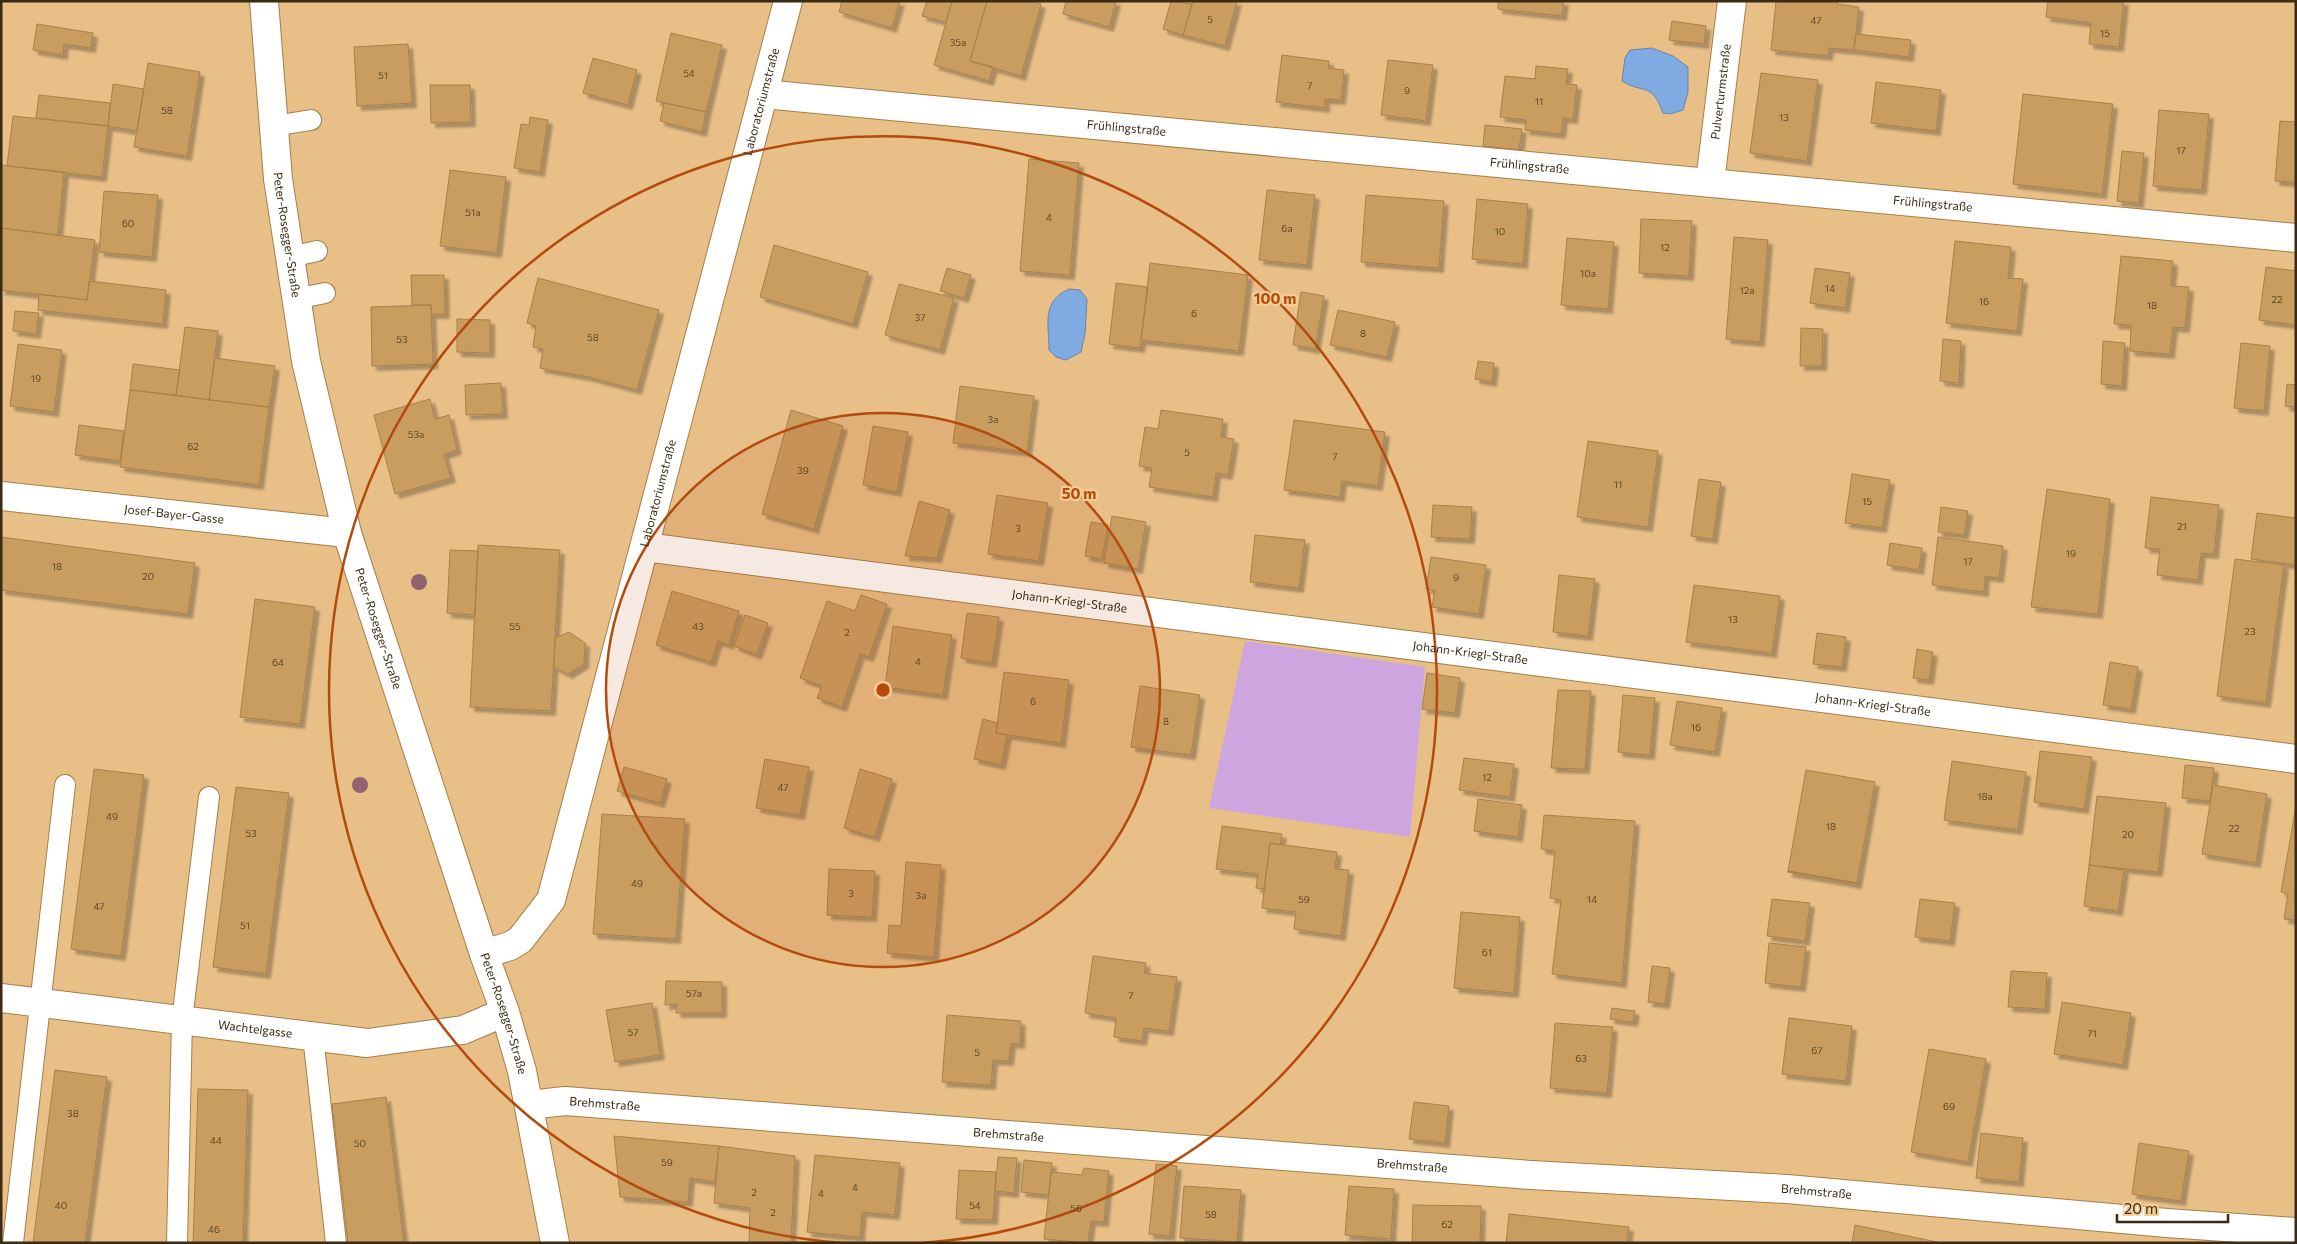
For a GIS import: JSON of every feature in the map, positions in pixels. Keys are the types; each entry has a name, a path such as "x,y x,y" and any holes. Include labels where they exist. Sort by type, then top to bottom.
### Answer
{"street":[{"name":"Peter-Rosegger-Straße","path":"264,1 278,179 306,361 347,533 484,954 505,1012 530,1105 555,1243"},
{"name":"Laboratoriumstraße","path":"484,954 510,946 520,940 551,900 788,1"},
{"name":"Pulverturmstraße","path":"1710,182 1732,1"},
{"name":"Frühlingstraße","path":"764,94 2296,238"},
{"name":"Josef-Bayer-Gasse","path":"1,496 347,533"},
{"name":"Johann-Kriegl-Straße","path":"645,547 2296,759"},
{"name":"Wachtelgasse","path":"1,998 367,1043 463,1030 505,1012"},
{"name":"Brehmstraße","path":"530,1105 565,1101 1522,1174 1787,1190 2186,1225 2296,1232"}],"lane":[{"path":"274,126 311,120"},
{"path":"290,257 317,251"},
{"path":"296,299 325,293"},
{"path":"13,1243 65,785"},
{"path":"178,1243 182,1020 209,797"},
{"path":"314,1036 336,1243"}],"shaded area":[{"path":"1245,641 1425,667 1410,837 1209,808"}],"water":[{"path":"1652,48 1673,56 1688,67 1688,92 1683,110 1670,114 1663,113 1655,96 1647,90 1622,81 1625,58 1630,50"},
{"path":"1069,289 1080,290 1087,299 1085,334 1081,352 1066,360 1056,357 1049,350 1048,314 1054,300"}],"building":[{"path":"842,1 900,1 892,28 839,12"},
{"path":"927,1 952,1 946,22 922,16"},
{"path":"952,1 987,1 970,61 993,67 989,81 934,65"},
{"path":"987,1 1031,1 1041,4 1021,76 970,61"},
{"path":"1066,1 1116,1 1109,27 1063,14"},
{"path":"1171,1 1192,4 1183,35 1163,29"},
{"path":"1193,1 1237,1 1225,46 1183,35"},
{"path":"1498,1 1564,1 1562,16 1498,9"},
{"path":"1776,1 1838,1 1837,4 1859,7 1854,50 1829,48 1828,56 1771,50"},
{"path":"2048,1 2124,1 2119,47 2089,44 2091,23 2046,17"},
{"path":"1672,21 1706,26 1704,44 1669,40"},
{"path":"37,24 93,33 91,48 64,44 63,55 33,50"},
{"path":"671,33 722,45 706,112 656,101"},
{"path":"1856,34 1911,40 1909,57 1854,50"},
{"path":"408,44 412,103 357,106 354,47"},
{"path":"1282,55 1329,61 1328,68 1344,70 1341,100 1325,99 1325,108 1276,102"},
{"path":"593,58 637,70 628,105 583,93"},
{"path":"1388,60 1433,65 1426,121 1381,115"},
{"path":"148,63 200,72 187,156 134,147"},
{"path":"1536,66 1568,69 1566,84 1577,85 1573,119 1563,118 1561,134 1525,130 1526,120 1500,117 1505,76 1535,79"},
{"path":"1761,73 1818,80 1807,161 1750,153"},
{"path":"1876,82 1941,90 1936,131 1871,123"},
{"path":"113,84 144,89 137,131 108,126"},
{"path":"430,85 470,85 471,122 431,123"},
{"path":"2023,94 2113,104 2102,194 2013,184"},
{"path":"39,95 110,103 108,126 36,118"},
{"path":"664,103 706,112 702,132 660,121"},
{"path":"2159,110 2209,114 2202,190 2153,186"},
{"path":"13,116 108,126 102,177 7,166"},
{"path":"530,117 548,120 540,172 514,168 521,124 529,125"},
{"path":"2280,121 2296,122 2296,182 2275,181"},
{"path":"1485,125 1522,129 1519,150 1483,146"},
{"path":"2122,151 2144,153 2139,203 2117,201"},
{"path":"1029,159 1079,163 1070,275 1020,271"},
{"path":"1,165 64,172 58,235 1,228"},
{"path":"450,170 506,177 497,253 440,246"},
{"path":"1267,190 1315,195 1307,265 1259,260"},
{"path":"104,191 158,195 152,257 99,252"},
{"path":"1366,195 1444,201 1439,268 1361,262"},
{"path":"1477,199 1528,204 1523,264 1472,259"},
{"path":"1641,219 1692,221 1689,276 1639,273"},
{"path":"1,228 95,240 87,300 1,290"},
{"path":"1734,237 1768,240 1760,342 1726,339"},
{"path":"1567,238 1614,242 1608,309 1561,305"},
{"path":"1955,241 2011,247 2008,278 2023,279 2017,331 1946,323"},
{"path":"774,245 868,272 853,324 760,297"},
{"path":"2121,256 2173,261 2171,286 2189,287 2185,328 2173,327 2170,354 2130,351 2131,325 2114,324"},
{"path":"1150,263 1248,275 1239,351 1141,340"},
{"path":"2266,267 2296,271 2296,325 2259,320"},
{"path":"947,268 971,275 964,298 940,291"},
{"path":"1815,268 1850,273 1845,308 1810,303"},
{"path":"411,275 444,275 445,314 431,314 431,305 412,305"},
{"path":"538,278 659,310 637,390 589,377 540,368 543,349 533,347 536,326 527,323"},
{"path":"89,281 166,290 163,324 38,310 39,294 87,300"},
{"path":"1116,283 1148,287 1140,348 1109,344"},
{"path":"899,284 954,298 940,350 885,335"},
{"path":"1301,292 1324,296 1315,349 1293,345"},
{"path":"431,305 433,364 372,366 371,307"},
{"path":"1338,310 1395,322 1387,357 1330,345"},
{"path":"15,311 39,313 36,334 13,331"},
{"path":"457,319 490,320 490,353 457,352"},
{"path":"185,327 218,331 209,400 176,395"},
{"path":"1801,328 1823,329 1822,366 1800,366"},
{"path":"1943,339 1961,341 1959,383 1940,381"},
{"path":"2103,341 2125,343 2122,386 2101,384"},
{"path":"2241,343 2270,346 2264,411 2234,408"},
{"path":"18,344 62,350 54,412 10,406"},
{"path":"215,358 275,366 269,407 209,400"},
{"path":"1478,361 1494,363 1492,382 1475,379"},
{"path":"133,364 180,370 176,395 130,390"},
{"path":"501,383 503,414 466,415 465,385"},
{"path":"2287,384 2296,385 2296,407 2285,406"},
{"path":"960,386 1034,396 1027,452 953,443"},
{"path":"130,390 269,407 259,485 120,467"},
{"path":"430,399 435,419 449,415 457,450 444,454 451,478 395,494 374,415"},
{"path":"791,410 843,426 814,529 762,514"},
{"path":"1161,410 1223,419 1221,437 1234,439 1228,475 1216,473 1213,497 1149,487 1152,468 1139,466 1145,427 1158,429"},
{"path":"1294,420 1385,432 1378,486 1342,481 1340,497 1284,490"},
{"path":"79,425 124,431 120,461 75,455"},
{"path":"873,426 908,432 897,492 863,485"},
{"path":"1588,441 1658,451 1648,527 1577,517"},
{"path":"1852,474 1890,480 1882,528 1845,523"},
{"path":"1699,479 1721,482 1713,539 1691,536"},
{"path":"2047,489 2110,499 2098,614 2031,607"},
{"path":"997,495 1048,503 1039,561 988,554"},
{"path":"2151,497 2219,505 2214,554 2201,553 2198,580 2157,575 2160,549 2145,548"},
{"path":"919,501 950,510 937,558 905,556"},
{"path":"1433,505 1472,507 1470,539 1431,537"},
{"path":"1941,507 1968,511 1964,535 1938,532"},
{"path":"2257,513 2296,518 2296,565 2251,559"},
{"path":"1112,516 1146,522 1138,569 1104,563"},
{"path":"1091,522 1108,525 1102,559 1085,556"},
{"path":"1255,535 1305,540 1299,588 1250,582"},
{"path":"1,537 195,563 188,614 1,590"},
{"path":"1938,537 2003,546 1999,578 1985,576 1984,592 1932,585"},
{"path":"1890,543 1922,548 1919,570 1887,565"},
{"path":"478,545 560,550 551,711 470,707"},
{"path":"450,550 478,551 475,615 447,613"},
{"path":"1431,557 1486,565 1479,614 1432,607 1435,590 1426,589"},
{"path":"2235,559 2284,565 2266,703 2217,696"},
{"path":"1559,575 1595,579 1588,636 1553,632"},
{"path":"1694,585 1780,596 1772,653 1686,642"},
{"path":"672,591 739,611 729,645 718,641 711,662 656,645"},
{"path":"861,595 887,604 869,657 860,654 842,707 817,698 822,686 800,678 827,601 855,611"},
{"path":"255,599 315,607 300,724 240,717"},
{"path":"967,613 999,617 992,663 961,658"},
{"path":"745,615 768,623 757,655 734,646"},
{"path":"893,626 952,635 943,695 885,687"},
{"path":"569,632 585,643 584,664 568,674 554,667 555,638"},
{"path":"1817,633 1846,637 1842,667 1813,664"},
{"path":"1917,649 1933,652 1929,680 1913,678"},
{"path":"2110,662 2138,667 2131,709 2103,705"},
{"path":"1004,672 1069,680 1061,743 996,733"},
{"path":"1427,673 1460,678 1455,713 1422,709"},
{"path":"1140,686 1200,695 1191,755 1131,747"},
{"path":"1558,690 1591,691 1585,769 1551,768"},
{"path":"1623,695 1655,698 1650,755 1618,752"},
{"path":"1677,701 1722,708 1715,752 1670,745"},
{"path":"983,719 998,723 996,733 1007,735 1001,765 974,759"},
{"path":"2040,751 2092,757 2084,809 2034,802"},
{"path":"1464,758 1514,764 1510,797 1459,790"},
{"path":"765,759 809,767 800,815 756,808"},
{"path":"1952,761 2026,772 2018,830 1944,820"},
{"path":"2185,765 2214,768 2210,801 2182,798"},
{"path":"624,767 667,779 660,803 617,791"},
{"path":"94,769 144,775 121,956 71,949"},
{"path":"860,769 892,779 875,837 844,828"},
{"path":"1806,770 1875,782 1857,883 1788,871"},
{"path":"2213,785 2267,794 2256,863 2202,854"},
{"path":"236,787 289,793 266,974 213,967"},
{"path":"2097,796 2166,803 2158,872 2089,865"},
{"path":"1478,799 1522,805 1518,837 1474,831"},
{"path":"2296,806 2296,920 2284,919 2288,894 2281,892"},
{"path":"602,814 685,819 676,939 593,934"},
{"path":"1544,815 1635,821 1622,983 1552,974 1561,900 1550,898 1555,851 1541,849"},
{"path":"1222,826 1282,834 1280,845 1270,843 1264,889 1256,888 1258,874 1216,869"},
{"path":"1270,843 1337,852 1335,869 1349,870 1341,936 1294,929 1296,912 1262,908"},
{"path":"906,862 941,865 934,957 887,953 889,925 901,926"},
{"path":"2089,865 2124,870 2118,911 2084,906"},
{"path":"829,869 875,871 872,917 827,915"},
{"path":"1787,872 1857,883 1857,884"},
{"path":"1772,899 1810,903 1805,941 1767,936"},
{"path":"1920,899 1955,903 1950,941 1915,937"},
{"path":"1461,912 1520,917 1514,993 1454,988"},
{"path":"1769,943 1806,947 1801,987 1765,983"},
{"path":"1093,956 1146,963 1144,973 1177,977 1169,1031 1144,1028 1142,1041 1114,1037 1116,1018 1085,1013"},
{"path":"1652,966 1670,968 1665,1004 1648,1002"},
{"path":"2011,971 2047,973 2045,1009 2008,1007"},
{"path":"666,981 722,982 722,1013 676,1013 677,1004 665,1005"},
{"path":"2062,1002 2131,1013 2123,1065 2054,1054"},
{"path":"652,1003 660,1055 615,1062 606,1010"},
{"path":"1612,1008 1635,1011 1633,1022 1610,1019"},
{"path":"947,1015 1021,1021 1020,1044 1011,1043 1009,1061 993,1060 991,1085 942,1082"},
{"path":"1789,1018 1852,1026 1846,1081 1782,1074"},
{"path":"1555,1023 1613,1027 1607,1093 1550,1088"},
{"path":"1929,1049 1986,1059 1968,1162 1911,1152"},
{"path":"55,1070 107,1077 85,1243 33,1243"},
{"path":"198,1089 248,1090 243,1243 193,1243"},
{"path":"386,1097 404,1243 348,1243 332,1104"},
{"path":"1414,1102 1449,1106 1445,1143 1409,1139"},
{"path":"1981,1133 2023,1138 2019,1182 1976,1178"},
{"path":"614,1136 719,1146 715,1182 690,1178 688,1202 620,1197"},
{"path":"2139,1143 2189,1151 2181,1201 2132,1194"},
{"path":"719,1146 795,1156 791,1243 749,1243 750,1208 714,1203"},
{"path":"815,1155 900,1163 895,1215 862,1212 860,1237 807,1232"},
{"path":"998,1157 1017,1158 1014,1193 995,1191"},
{"path":"1024,1160 1052,1163 1049,1195 1021,1192"},
{"path":"1156,1164 1177,1166 1170,1236 1149,1234"},
{"path":"1084,1168 1109,1171 1104,1222 1091,1221 1088,1243 1044,1239 1051,1172 1082,1175"},
{"path":"959,1170 996,1172 993,1220 956,1219"},
{"path":"1184,1186 1241,1190 1237,1242 1180,1238"},
{"path":"1349,1186 1394,1189 1391,1239 1345,1235"},
{"path":"1413,1205 1481,1206 1480,1243 1412,1243"},
{"path":"1509,1214 1629,1227 1627,1243 1506,1243"},
{"path":"1855,1225 1942,1243 1852,1243"}]}
